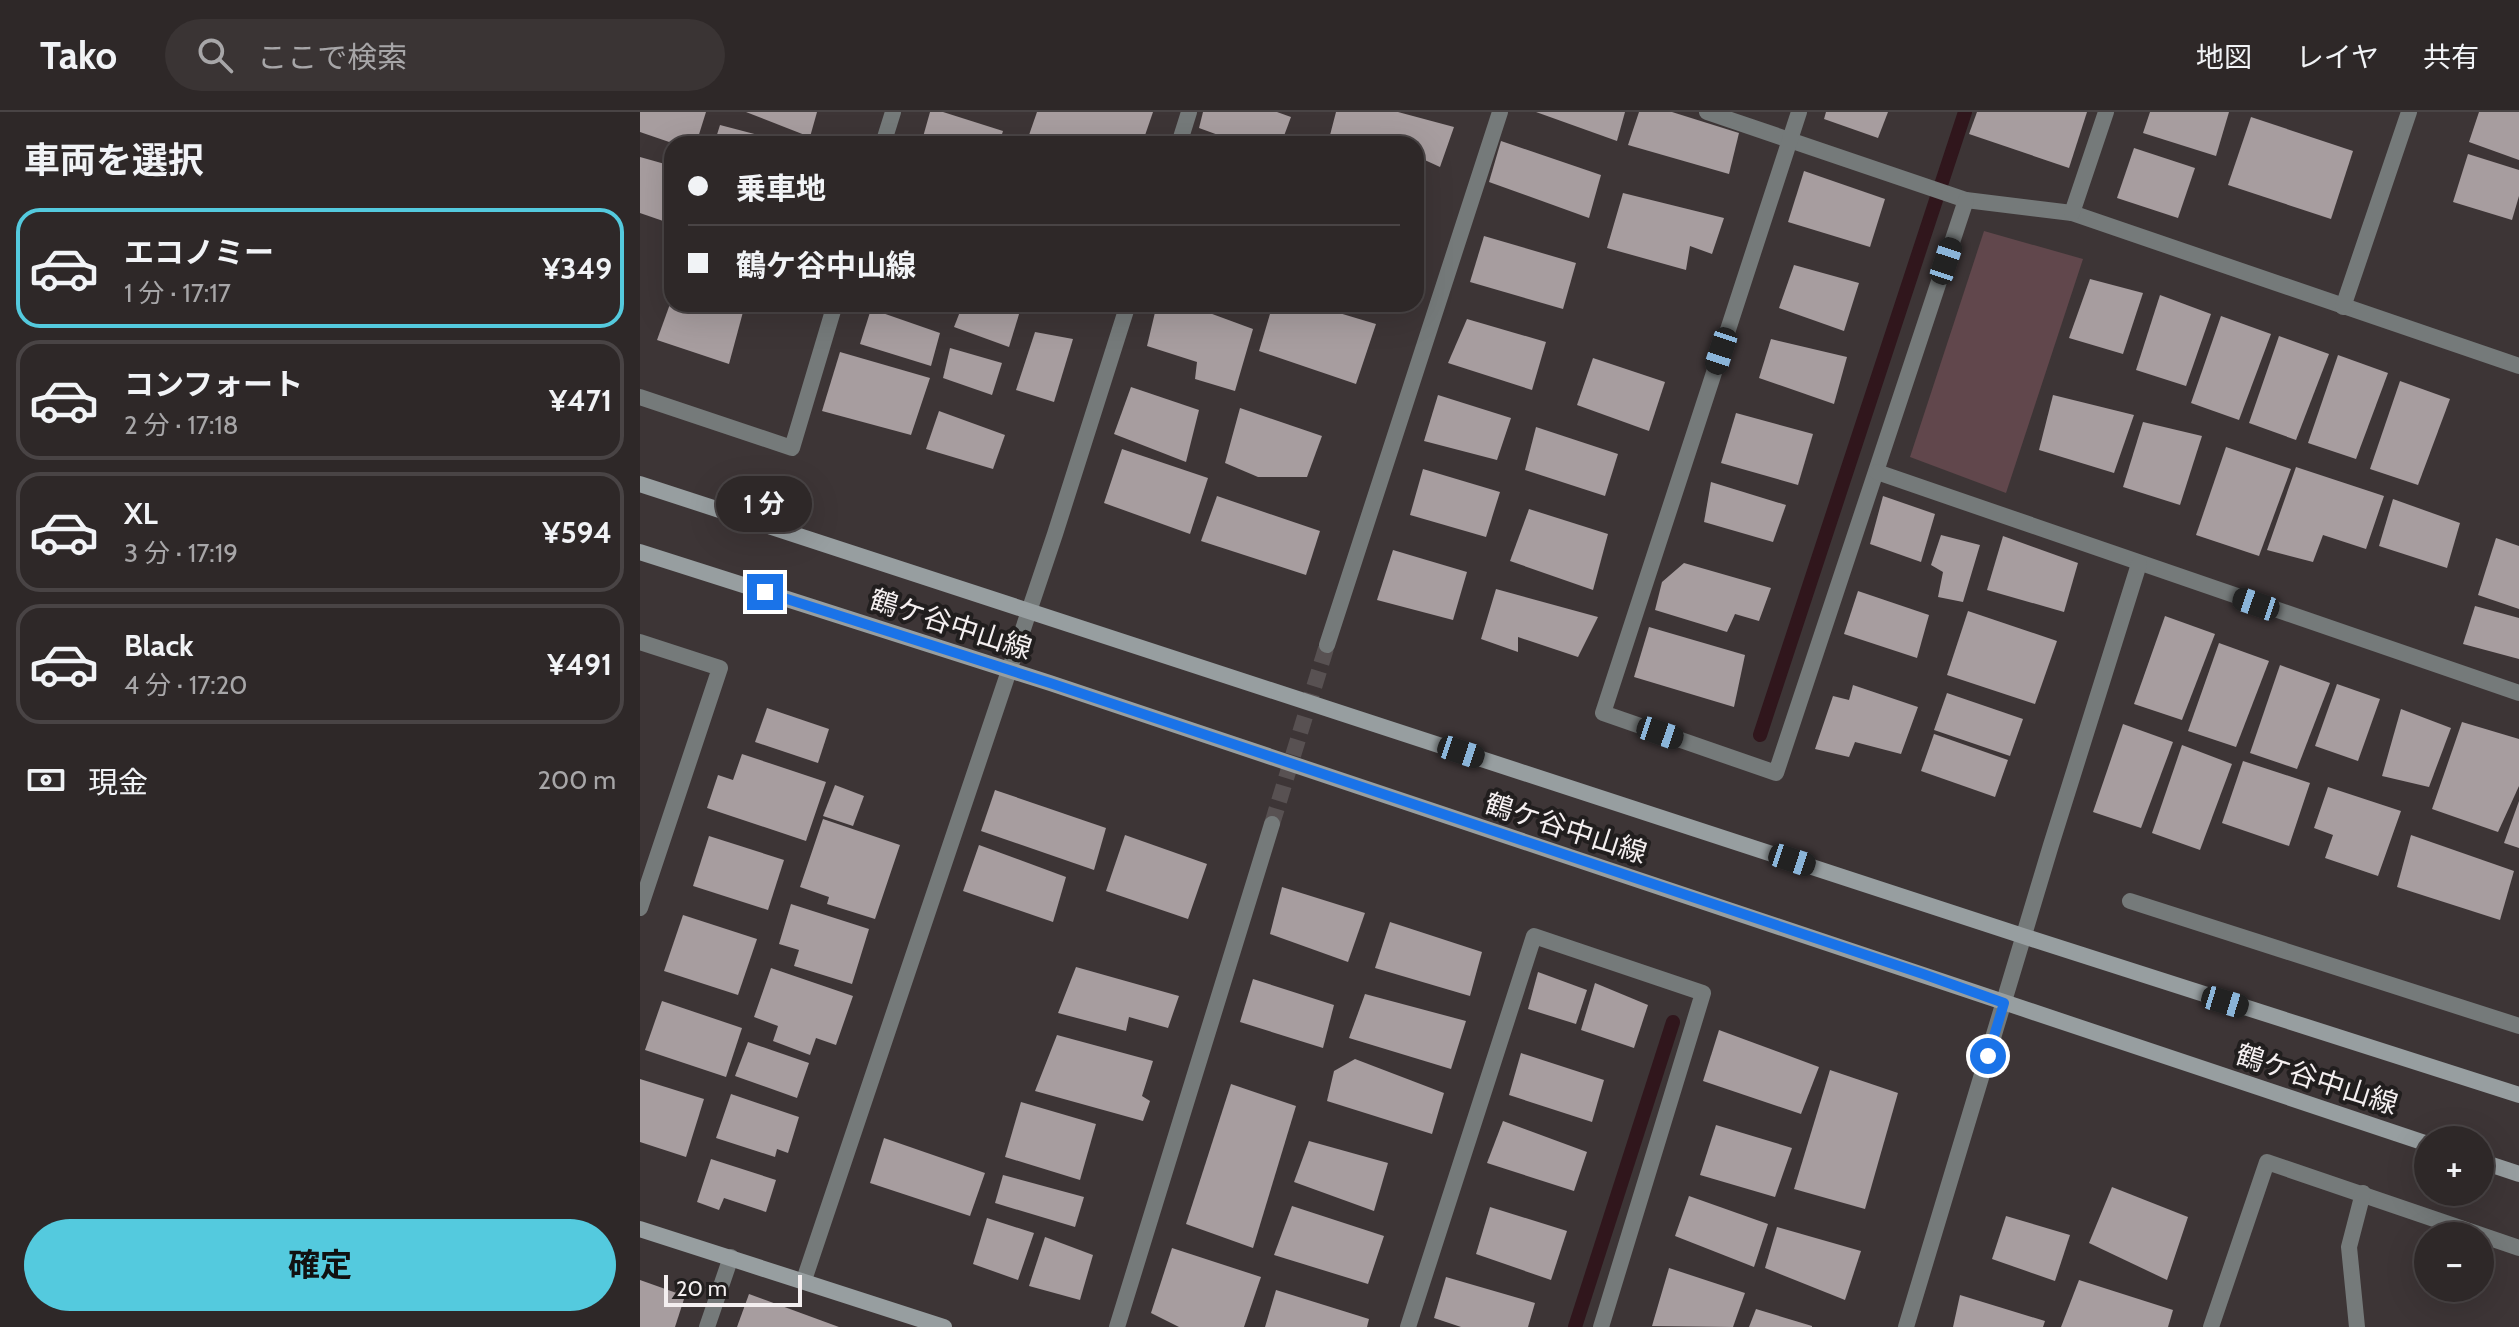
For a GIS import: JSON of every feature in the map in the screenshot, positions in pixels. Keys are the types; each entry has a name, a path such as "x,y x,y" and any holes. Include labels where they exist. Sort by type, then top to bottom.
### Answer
{"street":[{"path":"886,136 893,112"},
{"path":"1182,136 1189,112"},
{"path":"1327,645 1500,112"},
{"path":"1707,112 1966,200 2072,213 2519,366"},
{"path":"1799,112 1603,713 1776,773 1966,200"},
{"path":"2072,213 2106,112"},
{"path":"2343,307 2409,112"},
{"path":"640,397 792,448 833,312"},
{"path":"804,1280 1055,534 1125,312"},
{"path":"1877,472 2519,693"},
{"path":"640,484 2519,1095"},
{"name":"鶴ケ谷中山線","path":"640,552 1050,683 2414,1139"},
{"path":"1906,1327 2139,564"},
{"path":"640,642 720,668 640,908"},
{"path":"1117,1327 1272,824"},
{"path":"2130,901 2519,1026"},
{"path":"1408,1327 1534,936 1703,993 1601,1327"},
{"path":"2211,1327 2267,1162 2519,1248"},
{"path":"2494,1166 2519,1174"},
{"path":"2357,1327 2349,1247 2363,1193"},
{"path":"640,1229 944,1327"},
{"path":"707,1327 731,1257"}],"shaded area":[{"path":"1984,231 2083,259 2006,493 1910,457"}],"building":[{"path":"640,112 706,112 698,136 664,136 664,140 640,132"},
{"path":"746,112 817,112 810,136"},
{"path":"930,112 943,112 1003,131 1001,136 923,136"},
{"path":"1037,112 1153,112 1145,136 1029,135"},
{"path":"1203,112 1277,112 1291,117 1284,136 1221,136 1199,128"},
{"path":"1336,112 1398,112 1454,127 1440,167 1424,160 1424,136 1330,136"},
{"path":"1536,112 1625,112 1617,141"},
{"path":"1639,112 1672,112 1739,133 1729,174 1628,145"},
{"path":"1826,112 1888,112 1878,138 1824,119"},
{"path":"1977,112 2087,112 2069,168 1969,134"},
{"path":"2150,112 2229,112 2216,156 2143,133"},
{"path":"2479,112 2519,112 2519,160 2469,142"},
{"path":"2251,117 2353,151 2331,219 2228,185"},
{"path":"720,125 762,136 717,136"},
{"path":"1501,141 1601,175 1589,218 1489,182"},
{"path":"2134,148 2195,168 2178,218 2117,198"},
{"path":"2468,154 2519,170 2519,196 2512,220 2453,202"},
{"path":"640,157 664,164 664,221 640,213"},
{"path":"1804,171 1885,199 1870,247 1788,222"},
{"path":"1623,193 1724,218 1712,254 1690,246 1686,270 1607,248"},
{"path":"1484,236 1576,263 1563,309 1470,282"},
{"path":"1794,265 1859,283 1844,331 1779,308"},
{"path":"2090,279 2143,293 2123,354 2069,338"},
{"path":"2160,295 2211,314 2186,386 2136,370"},
{"path":"667,312 743,312 729,364 657,340"},
{"path":"870,312 880,312 940,333 931,366 860,344"},
{"path":"960,312 1020,312 1009,347 954,327"},
{"path":"1155,312 1207,312 1253,329 1235,391 1195,379 1197,362 1147,346"},
{"path":"1271,312 1336,312 1376,324 1356,384 1259,351"},
{"path":"2221,316 2271,334 2239,420 2191,403"},
{"path":"1467,319 1546,342 1532,390 1448,363"},
{"path":"1035,332 1073,339 1054,402 1016,390"},
{"path":"2279,336 2329,354 2296,440 2249,423"},
{"path":"1771,339 1847,357 1834,404 1759,378"},
{"path":"950,348 1002,363 992,395 943,378"},
{"path":"840,352 930,378 911,435 822,411"},
{"path":"2338,355 2388,373 2356,459 2308,443"},
{"path":"1593,358 1665,382 1649,431 1577,405"},
{"path":"2400,381 2450,399 2418,485 2370,469"},
{"path":"1131,387 1199,410 1186,462 1114,434"},
{"path":"1438,395 1511,418 1497,460 1424,441"},
{"path":"2053,395 2134,415 2114,473 2039,450"},
{"path":"1240,408 1322,436 1307,477 1258,477 1225,463"},
{"path":"939,411 1005,435 993,469 926,449"},
{"path":"1736,413 1813,434 1798,485 1721,463"},
{"path":"2143,422 2202,436 2180,505 2123,487"},
{"path":"1536,427 1618,454 1605,496 1525,470"},
{"path":"2226,447 2291,469 2259,556 2196,535"},
{"path":"1122,449 1208,478 1190,534 1104,503"},
{"path":"2296,467 2384,496 2366,549 2323,535 2313,562 2267,550"},
{"path":"1423,469 1500,492 1486,537 1410,515"},
{"path":"1711,482 1786,505 1773,542 1704,522"},
{"path":"1217,496 1320,531 1306,575 1201,541"},
{"path":"1883,496 1935,514 1921,562 1870,544"},
{"path":"2393,499 2460,523 2447,568 2379,546"},
{"path":"1529,509 1608,534 1593,590 1510,561"},
{"path":"1941,535 1980,545 1963,602 1938,597 1943,572 1931,565"},
{"path":"2003,536 2078,563 2064,612 1987,590"},
{"path":"2496,538 2519,546 2519,609 2478,595"},
{"path":"1393,550 1467,572 1453,620 1377,600"},
{"path":"1684,563 1771,588 1759,621 1735,614 1727,632 1655,610 1662,582"},
{"path":"1496,589 1598,617 1578,657 1518,637 1518,652 1481,639"},
{"path":"1858,591 1929,615 1917,658 1844,634"},
{"path":"2475,606 2519,618 2519,659 2463,644"},
{"path":"1968,611 2057,641 2035,704 1947,675"},
{"path":"2165,616 2215,634 2182,720 2134,704"},
{"path":"1649,627 1745,655 1734,707 1634,677"},
{"path":"2219,643 2269,661 2236,747 2188,731"},
{"path":"2280,665 2330,683 2297,769 2250,753"},
{"path":"2337,684 2380,699 2358,761 2315,746"},
{"path":"1853,685 1918,707 1901,754 1855,742 1849,757 1815,749 1833,696 1849,700"},
{"path":"1947,693 2023,719 2010,756 1934,730"},
{"path":"767,708 829,729 818,763 755,742"},
{"path":"2401,709 2451,728 2429,787 2382,776"},
{"path":"2462,722 2519,739 2519,786 2498,832 2432,809"},
{"path":"2123,724 2173,742 2141,828 2093,812"},
{"path":"1934,734 2008,760 1995,797 1921,771"},
{"path":"2182,745 2232,764 2200,850 2152,833"},
{"path":"742,754 826,782 806,841 707,808 718,775 733,780"},
{"path":"2243,761 2310,783 2289,846 2222,823"},
{"path":"835,785 864,796 853,826 823,816"},
{"path":"2328,787 2401,811 2378,876 2325,858 2333,835 2314,828"},
{"path":"995,790 1106,828 1094,870 981,831"},
{"path":"2519,801 2519,848 2504,843"},
{"path":"823,819 900,845 875,919 827,904 829,897 800,887"},
{"path":"1125,835 1207,864 1188,919 1106,891"},
{"path":"2411,835 2514,871 2500,920 2397,887"},
{"path":"709,836 784,860 768,910 693,886"},
{"path":"979,845 1066,877 1053,922 963,891"},
{"path":"1282,887 1365,913 1348,962 1270,934"},
{"path":"791,904 869,929 852,984 794,966 799,950 779,944"},
{"path":"683,915 757,939 738,995 664,971"},
{"path":"1390,922 1482,952 1470,996 1375,968"},
{"path":"1076,967 1179,996 1168,1028 1129,1017 1126,1031 1058,1013"},
{"path":"771,968 853,996 836,1045 816,1038 810,1055 773,1041 778,1026 754,1017"},
{"path":"1538,972 1587,990 1576,1024 1528,1009"},
{"path":"1253,979 1334,1005 1323,1048 1240,1022"},
{"path":"1595,983 1648,1005 1634,1048 1581,1030"},
{"path":"1365,994 1466,1021 1451,1069 1349,1038"},
{"path":"662,1001 742,1028 726,1077 645,1050"},
{"path":"1719,1030 1819,1067 1801,1114 1703,1081"},
{"path":"1057,1035 1153,1061 1142,1096 1150,1101 1143,1121 1035,1091"},
{"path":"748,1042 809,1063 797,1098 735,1076"},
{"path":"1521,1053 1604,1080 1592,1122 1509,1095"},
{"path":"1355,1059 1444,1093 1432,1134 1327,1101 1334,1071"},
{"path":"1830,1070 1898,1093 1865,1209 1794,1189"},
{"path":"640,1079 704,1099 686,1157 640,1142"},
{"path":"1231,1084 1296,1106 1253,1248 1186,1224"},
{"path":"731,1094 799,1117 788,1153 777,1149 775,1157 716,1138"},
{"path":"1021,1102 1096,1124 1080,1180 1005,1157"},
{"path":"1503,1121 1587,1152 1574,1191 1487,1163"},
{"path":"1716,1125 1792,1148 1775,1197 1700,1175"},
{"path":"884,1138 985,1173 970,1216 870,1183"},
{"path":"1309,1141 1388,1163 1374,1211 1294,1182"},
{"path":"711,1159 776,1180 766,1212 724,1198 719,1210 697,1202"},
{"path":"1003,1175 1084,1197 1075,1227 995,1203"},
{"path":"2112,1187 2188,1217 2167,1280 2089,1243"},
{"path":"1689,1196 1768,1224 1754,1267 1675,1236"},
{"path":"1292,1206 1384,1236 1368,1284 1274,1255"},
{"path":"1490,1207 1567,1231 1551,1280 1476,1254"},
{"path":"2006,1216 2070,1235 2055,1281 1992,1259"},
{"path":"987,1218 1034,1233 1018,1280 973,1264"},
{"path":"1777,1227 1861,1251 1845,1300 1765,1268"},
{"path":"1045,1237 1093,1255 1080,1300 1029,1286"},
{"path":"1172,1248 1261,1277 1244,1327 1179,1327 1151,1313"},
{"path":"1669,1268 1745,1293 1733,1327 1652,1326"},
{"path":"1446,1277 1535,1303 1528,1327 1461,1327 1434,1318"},
{"path":"640,1280 685,1296 675,1327 640,1327"},
{"path":"2079,1280 2173,1310 2168,1327 2061,1327"},
{"path":"1276,1290 1369,1319 1367,1327 1265,1327"},
{"path":"749,1294 839,1327 737,1327"},
{"path":"1960,1295 2045,1321 2043,1327 1953,1327"},
{"path":"1756,1309 1812,1326 1812,1327 1749,1327"}],"waterway":[{"path":"1760,735 1965,112"},
{"path":"1575,1327 1673,1022"}],"tunnel":[{"path":"1272,824 1327,645"}],"route":[{"path":"765,592 1200,733 2004,1003 1988,1056"}]}
